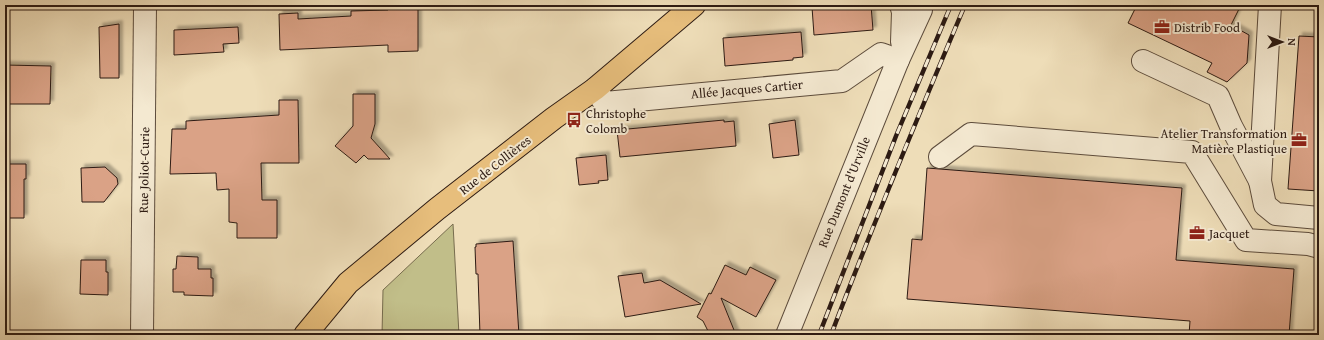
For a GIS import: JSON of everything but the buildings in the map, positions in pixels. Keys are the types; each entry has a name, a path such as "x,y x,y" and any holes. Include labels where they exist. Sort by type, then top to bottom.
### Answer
{"main road":[{"name":"Rue de Collières","path":"305,335 348,283 437,209 554,118 594,89 694,5"}],"street":[{"name":"Rue Joliot-Curie","path":"142,335 145,5"},
{"name":"Rue Dumont d'Urville","path":"900,54 901,5"},
{"name":"Rue Dumont d'Urville","path":"787,335 900,54 921,10 920,5"},
{"path":"1270,5 1260,181 1265,205 1276,214 1319,218"},
{"name":"Allée Jacques Cartier","path":"594,89 605,103 842,81 881,54 900,54"},
{"path":"1143,61 1218,96 1231,126 1260,181"},
{"path":"940,157 970,134 1192,152 1246,240 1308,244 1319,247"}],"shaded area":[{"path":"453,224 459,335 382,335 383,290"}],"railway":[{"path":"819,335 896,136 951,5"},
{"path":"831,335 913,128 965,5"}],"place":[{"name":"Distrib Food","path":"1162,27"},
{"name":"Christophe Colomb","path":"574,120"},
{"name":"Atelier Transformation Matière Plastique","path":"1299,140"},
{"name":"Jacquet","path":"1197,233"}]}
